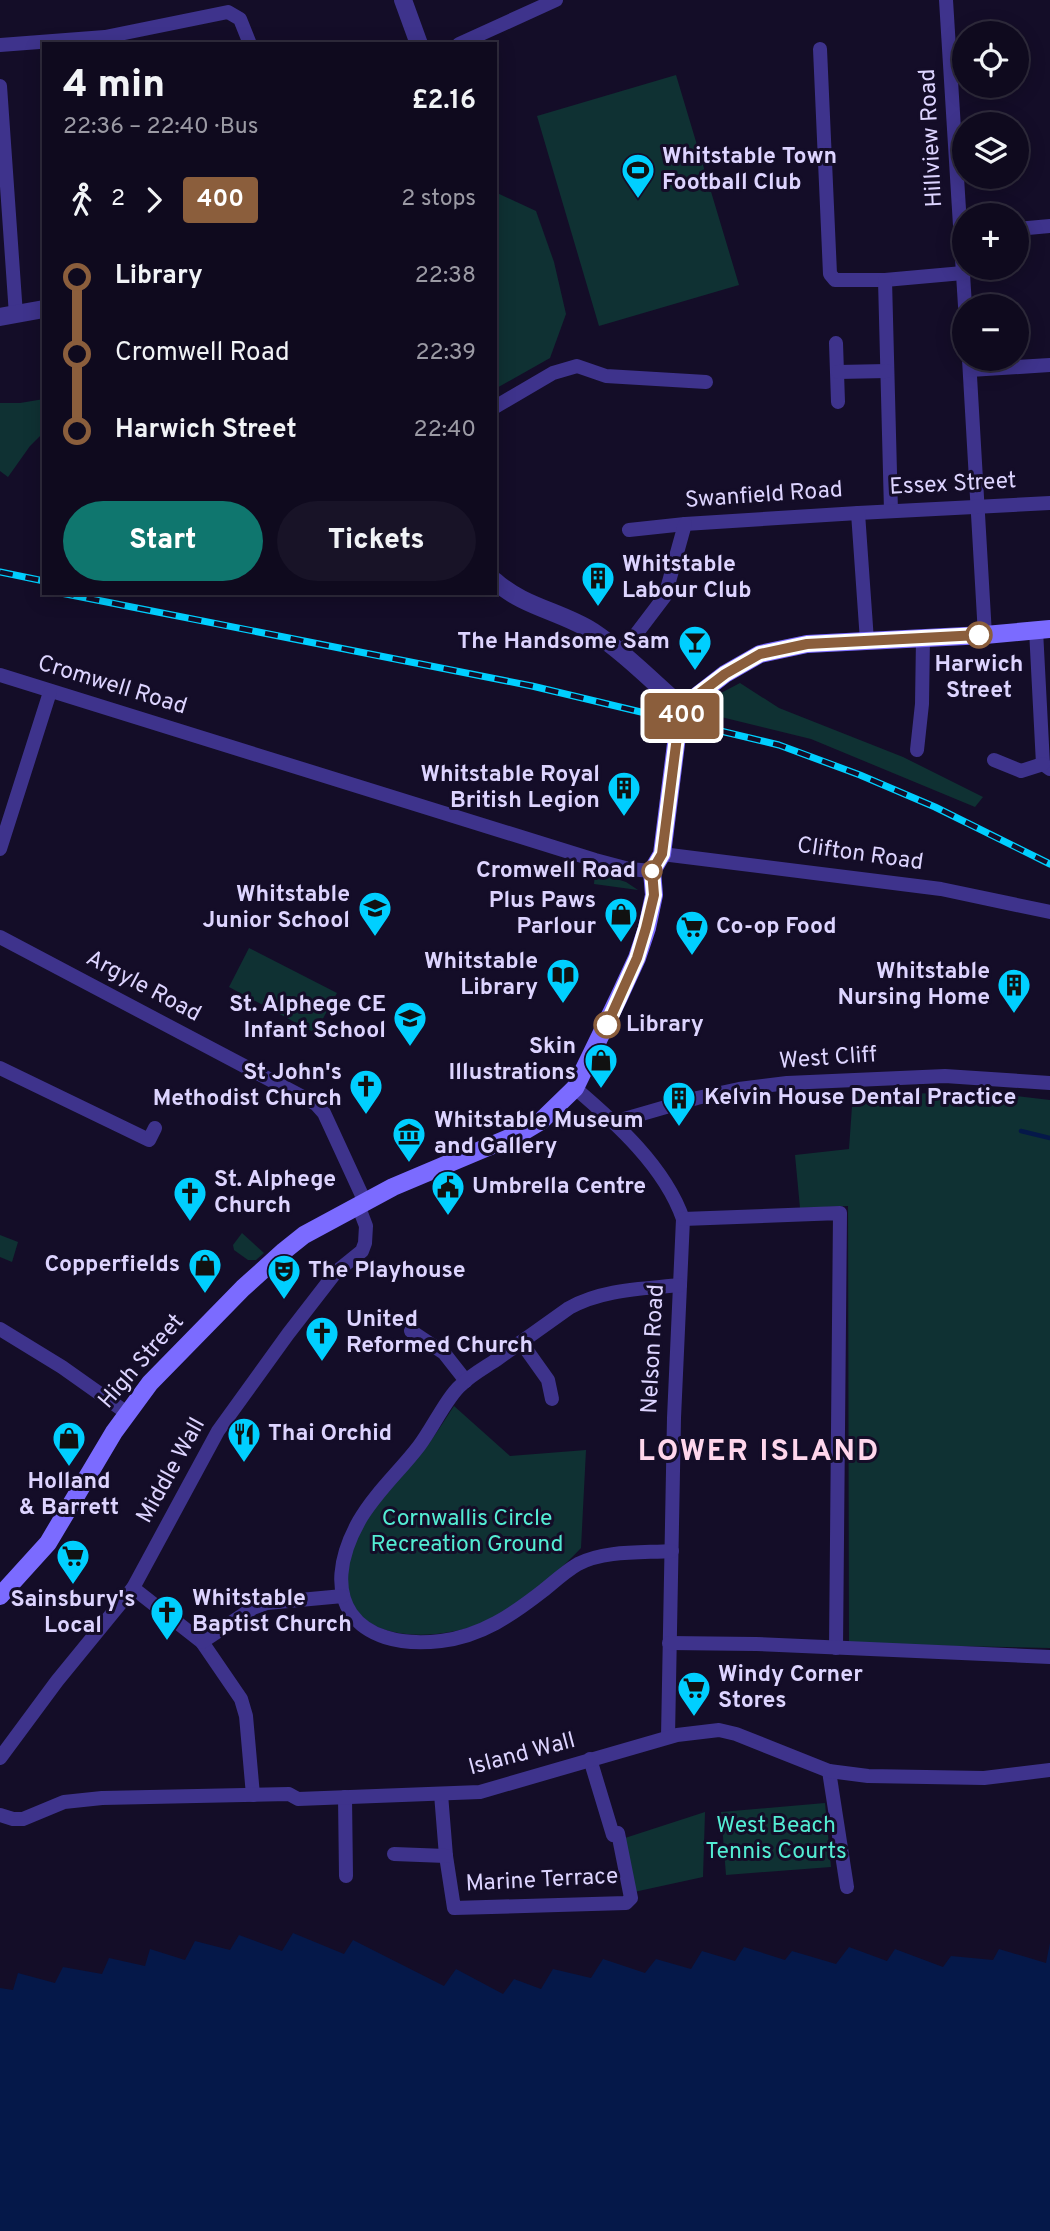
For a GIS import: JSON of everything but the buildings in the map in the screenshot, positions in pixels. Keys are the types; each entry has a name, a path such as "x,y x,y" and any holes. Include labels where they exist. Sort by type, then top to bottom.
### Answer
{"main road":[{"path":"652,871 662,854 677,737 684,709 688,702 725,674 760,654 807,644 1043,630"},
{"name":"High Street","path":"0,1596 48,1543 127,1413 176,1355 284,1251 304,1235 393,1187 520,1133 549,1115 575,1088 637,958 654,895 652,871"}],"street":[{"path":"402,0 418,42"},
{"path":"463,42 555,0"},
{"name":"Hillview Road","path":"946,0 960,203"},
{"path":"0,45 104,37 228,12 240,19 249,42"},
{"path":"820,48 830,274 835,280 885,281 952,274"},
{"path":"0,86 8,316 42,309"},
{"path":"1029,228 1050,226"},
{"path":"885,281 891,511"},
{"path":"836,343 838,402"},
{"path":"1029,365 1050,365"},
{"path":"497,406 553,373 577,366 606,376 706,382"},
{"path":"838,372 887,371"},
{"path":"970,371 985,635"},
{"name":"Essex Street","path":"858,513 1050,503"},
{"name":"Swanfield Road","path":"629,530 858,513 867,641"},
{"path":"621,654 665,596 685,524"},
{"path":"497,582 517,596 592,631 684,709"},
{"path":"994,760 1021,771 1046,766 1043,630"},
{"path":"917,750 922,704 923,638"},
{"name":"Cromwell Road","path":"0,676 595,860 629,869 652,871"},
{"path":"1,845 50,692"},
{"name":"Clifton Road","path":"662,854 941,889 1050,912"},
{"name":"Argyle Road","path":"0,937 316,1104 324,1113 362,1204"},
{"path":"0,1068 149,1140 155,1128"},
{"name":"West Cliff","path":"614,1122 718,1094 787,1083 945,1076 1050,1083"},
{"name":"Nelson Road","path":"575,1088 614,1122 662,1178 676,1199 682,1219 674,1418 668,1737"},
{"name":"Middle Wall","path":"0,1758 57,1681 133,1588 218,1431 336,1272 362,1251 366,1226 362,1204"},
{"path":"682,1219 840,1213 836,1648"},
{"path":"672,1551 590,1559 566,1572 502,1621 469,1635 442,1640 409,1641 377,1635 359,1625 343,1596 341,1576 359,1522 429,1433 459,1386 586,1298 680,1285"},
{"path":"0,1329 62,1367 127,1413"},
{"path":"411,1331 444,1353 466,1381"},
{"path":"521,1342 548,1380 551,1399"},
{"path":"133,1588 202,1642 241,1699 246,1716 253,1795"},
{"path":"202,1642 253,1608 267,1603 343,1596"},
{"path":"670,1643 1050,1657"},
{"name":"Island Wall","path":"0,1815 23,1819 53,1804 74,1800 289,1794 298,1799 480,1792 668,1737 719,1730 736,1734 829,1771 868,1776 984,1778 1050,1770"},
{"name":"Marine Terrace","path":"446,1856 454,1908 626,1903 631,1898 618,1833 613,1835 590,1759"},
{"path":"829,1771 847,1887"},
{"path":"394,1854 446,1856 441,1794"},
{"path":"345,1797 346,1876"}],"green space":[{"name":"Whitstable Town Football Club","path":"676,75 739,285 599,326 537,116"},
{"path":"497,193 536,211 554,262 566,314 550,358 497,388"},
{"path":"42,399 42,434 8,477 0,471 0,403"},
{"path":"740,683 779,708 903,757 983,797 975,807 811,739 713,715 696,706"},
{"path":"595,872 626,882 638,890 594,884"},
{"path":"249,948 337,993 315,1033 229,987"},
{"path":"853,1092 1007,1095 1050,1100 1050,1648 849,1644 848,1206 800,1208 795,1155 849,1149"},
{"path":"242,1233 264,1253 256,1260 248,1260 234,1250 233,1245"},
{"path":"0,1235 18,1242 12,1262 0,1257"},
{"name":"Cornwallis Circle Recreation Ground","path":"454,1406 510,1456 586,1450 581,1548 534,1591 508,1610 479,1624 457,1631 433,1634 386,1630 367,1621 353,1606 346,1586 349,1558 371,1512 427,1446"},
{"name":"West Beach Tennis Courts","path":"825,1803 831,1867 726,1875 721,1812"},
{"name":"West Beach Tennis Courts","path":"705,1812 703,1877 634,1892 625,1838"}],"water":[{"path":"293,1933 344,1954 353,1940 444,1986 456,1969 503,1994 514,1979 541,1989 553,1969 591,1978 603,1959 645,1973 656,1959 691,1969 702,1951 735,1961 744,1947 785,1960 792,1951 836,1964 849,1947 887,1961 895,1949 943,1967 951,1956 993,1960 999,1949 1046,1963 1050,1943 1050,2231 0,2231 0,1988 13,1990 18,1973 55,1983 63,1967 102,1974 109,1958 145,1966 150,1949 185,1960 195,1941 230,1950 239,1935 282,1951"}],"waterway":[{"path":"1021,1131 1050,1138"}],"railway":[{"path":"0,572 42,581"},
{"path":"71,595 532,686 779,745 935,807 1050,864"}],"bus line":[{"name":"400","path":"607,1025 637,958 646,928 654,895 652,871 662,854 677,737 688,702 725,674 760,654 790,647 979,635"}],"place":[{"name":"Whitstable Town Football Club","path":"638,200"},
{"name":"Whitstable Labour Club","path":"598,608"},
{"name":"Harwich Street","path":"979,635"},
{"name":"The Handsome Sam","path":"695,672"},
{"name":"Whitstable Royal British Legion","path":"624,818"},
{"name":"Cromwell Road","path":"652,871"},
{"name":"Whitstable Junior School","path":"375,938"},
{"name":"Plus Paws Parlour","path":"621,944"},
{"name":"Co-op Food","path":"692,957"},
{"name":"Whitstable Library","path":"563,1005"},
{"name":"Whitstable Nursing Home","path":"1014,1015"},
{"name":"Library","path":"607,1025"},
{"name":"St. Alphege CE Infant School","path":"410,1048"},
{"name":"Skin Illustrations","path":"601,1090"},
{"name":"St John's Methodist Church","path":"366,1116"},
{"name":"Kelvin House Dental Practice","path":"679,1128"},
{"name":"Whitstable Museum and Gallery","path":"409,1164"},
{"name":"Umbrella Centre","path":"448,1217"},
{"name":"St. Alphege Church","path":"190,1223"},
{"name":"Copperfields","path":"205,1295"},
{"name":"The Playhouse","path":"284,1301"},
{"name":"United Reformed Church","path":"322,1363"},
{"name":"Thai Orchid","path":"244,1464"},
{"name":"Holland & Barrett","path":"69,1468"},
{"name":"Sainsbury's Local","path":"73,1586"},
{"name":"Whitstable Baptist Church","path":"167,1642"},
{"name":"Windy Corner Stores","path":"694,1718"}],"district":[{"name":"LOWER ISLAND","path":"759,1452"}]}
